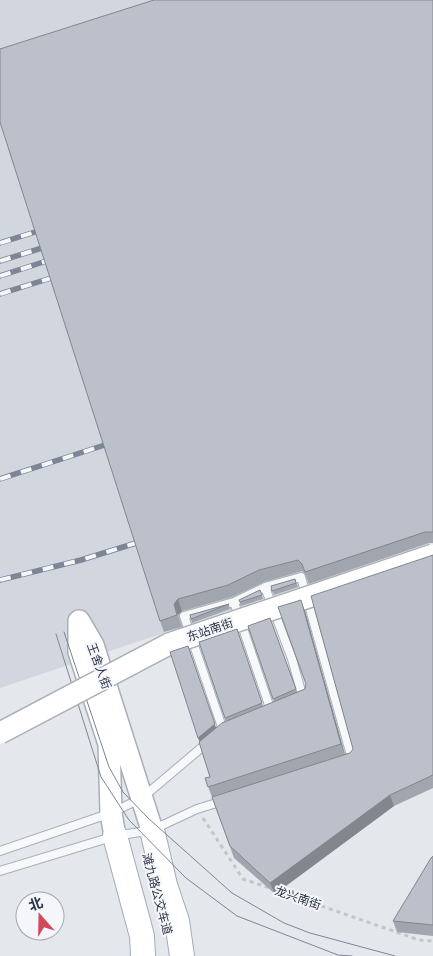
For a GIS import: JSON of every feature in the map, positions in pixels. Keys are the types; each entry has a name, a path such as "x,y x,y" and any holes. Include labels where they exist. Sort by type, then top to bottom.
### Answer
{"main road":[{"name":"王舍人街","path":"145,834 177,921 182,956"},
{"name":"王舍人街","path":"115,836 142,936 143,956"}],"street":[{"name":"东站南街","path":"0,733 168,644 433,555"},
{"name":"王舍人街","path":"115,836 111,813 109,744 79,652 79,621 93,645 142,798 145,834"}],"lane":[{"path":"0,851 111,813 142,798 227,728 184,616 234,602 265,588 301,577 352,759 342,762"},
{"path":"265,588 304,697 296,701"},
{"path":"234,602 271,711"},
{"path":"263,714 280,707"},
{"path":"0,871 115,836 145,834 197,809 233,798"},
{"name":"滩九路公交车道","path":"156,885 159,894"}],"path":[{"name":"龙兴南街","path":"197,809 243,879 419,940 433,941"}],"shaded area":[{"path":"0,0 433,0 433,542 0,688"}],"building":[{"path":"154,0 433,0 433,532 425,532 305,572 298,560 259,570 228,585 178,599 174,604 177,615 160,621 0,122 0,49"},
{"path":"433,555 433,775 390,795 270,883 230,846 212,797 350,753 353,749 311,596"},
{"path":"295,579 296,583 272,591 271,586"},
{"path":"260,590 262,595 240,602 239,600"},
{"path":"301,600 341,744 208,787 205,778 210,777 199,742 222,723 305,689 306,684 278,607"},
{"path":"229,604 191,619 190,615"},
{"path":"270,618 296,689 273,699 248,626"},
{"path":"237,629 262,703 225,718 199,642"},
{"path":"188,646 215,724 198,738 170,652"},
{"path":"433,856 433,925 393,921 431,858"}],"tram line":[{"path":"64,632 109,767 123,792 148,818 232,893 284,923 310,933 395,956"},
{"path":"56,634 101,777 129,820 186,878 237,916 338,955 352,956"}],"railway":[{"path":"0,243 48,228"},
{"path":"0,261 55,244"},
{"path":"0,276 59,257"},
{"path":"0,294 64,274"},
{"path":"0,479 117,441"},
{"path":"0,580 81,560 149,539"}]}
